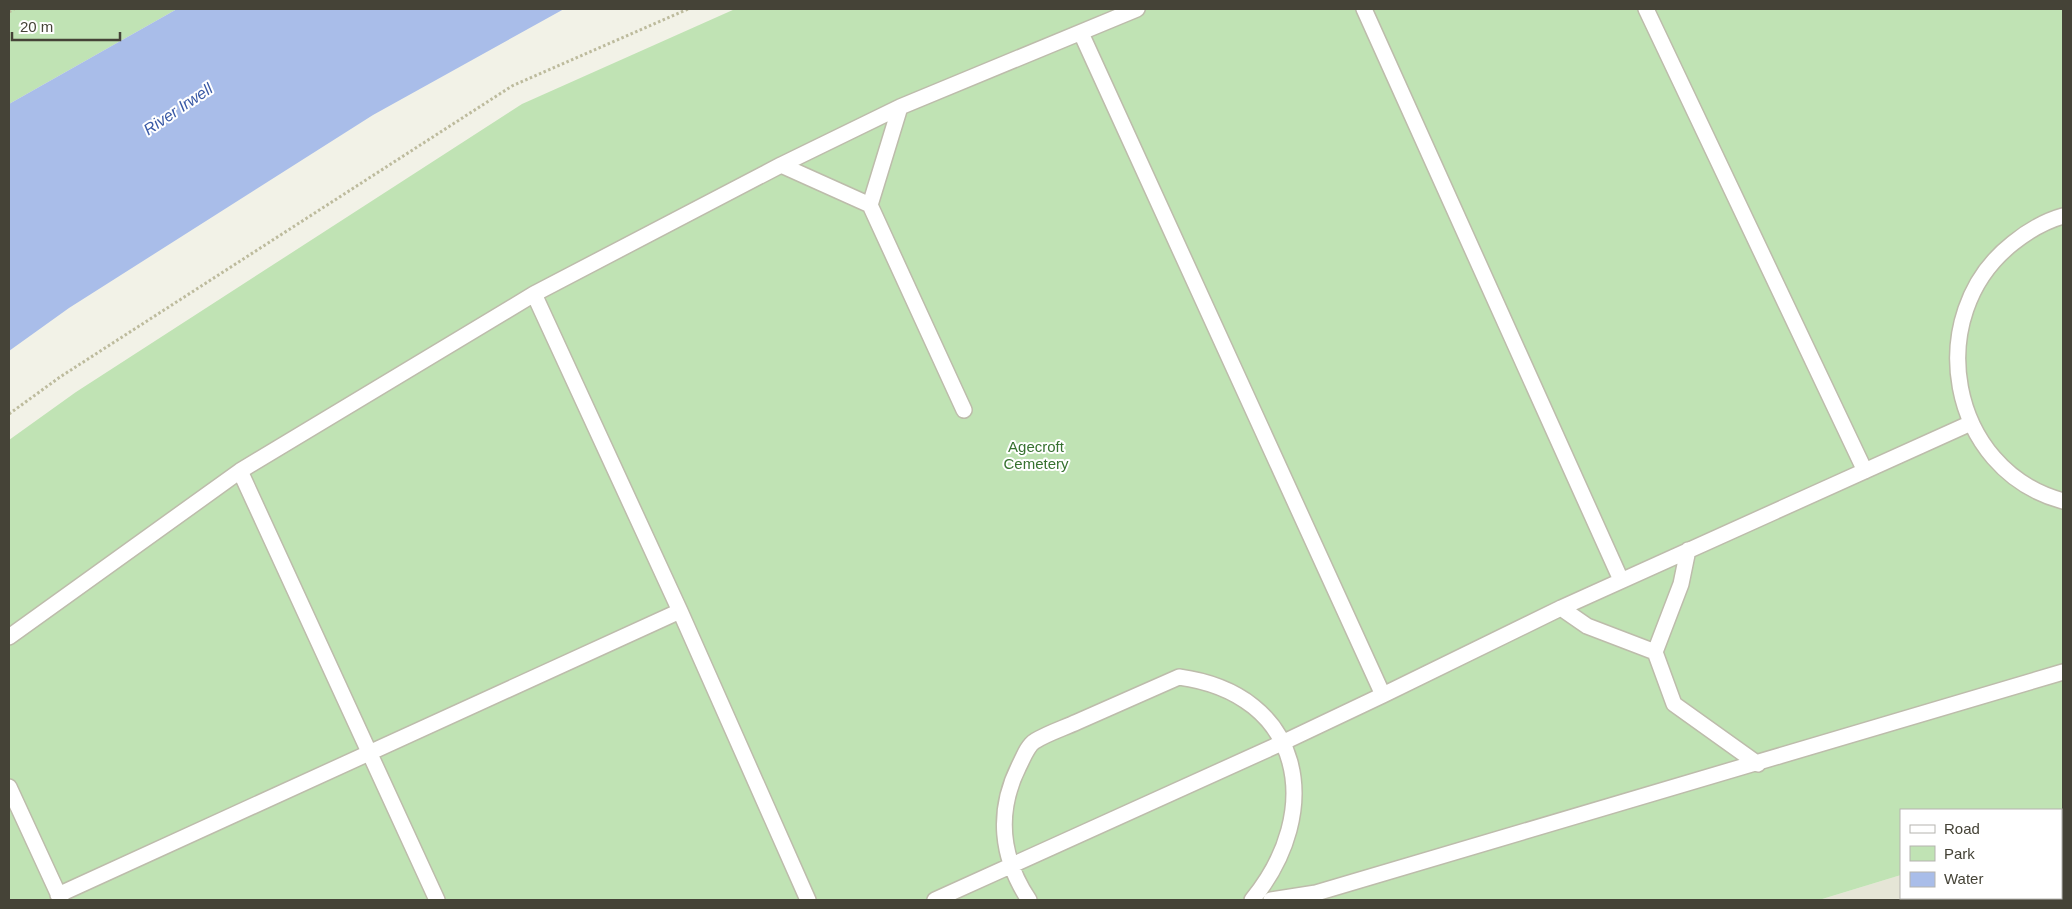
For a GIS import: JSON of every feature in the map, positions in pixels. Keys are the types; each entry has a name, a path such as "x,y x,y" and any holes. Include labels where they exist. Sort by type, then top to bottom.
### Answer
{"lane":[{"path":"9,637 240,471 534,294 781,165 900,106 1137,9"},
{"path":"1364,9 1621,580"},
{"path":"1646,9 1865,471"},
{"path":"1081,32 1383,696"},
{"path":"870,205 900,106"},
{"path":"781,165 870,205 964,410"},
{"path":"2063,216 2025,233 2001,252 1982,276 1967,303 1959,332 1957,363 1961,394 1971,423 1986,448 2006,469 2029,486 2063,501"},
{"path":"534,294 680,611 808,900"},
{"path":"935,900 1383,696 1621,580 1971,423"},
{"path":"240,471 437,900"},
{"path":"1688,550 1681,584 1655,652 1674,704 1758,764"},
{"path":"1561,608 1587,626 1655,652"},
{"path":"9,786 59,897 680,611"},
{"path":"1271,900 1316,893 1758,764 2063,672"},
{"path":"1029,900 1010,866 1005,839 1005,816 1008,794 1014,775 1034,741 1179,677 1198,679 1233,692 1267,718 1284,742 1293,790 1291,822 1278,862 1265,884 1252,900"}],"path":[{"path":"9,12 14,9"},
{"path":"9,414 60,377 512,86 688,9"}],"shaded area":[{"path":"2062,826 2063,900 1819,900 1900,875 1900,899 2062,899"}],"green space":[{"path":"9,9 177,9 9,104"},
{"name":"Agecroft Cemetery","path":"735,9 2063,9 2063,825 2062,809 1900,809 1900,875 1819,900 9,900 9,440 76,392 522,104"}],"water":[{"name":"River Irwell","path":"177,9 564,9 373,115 69,308 9,351 9,104"}]}
